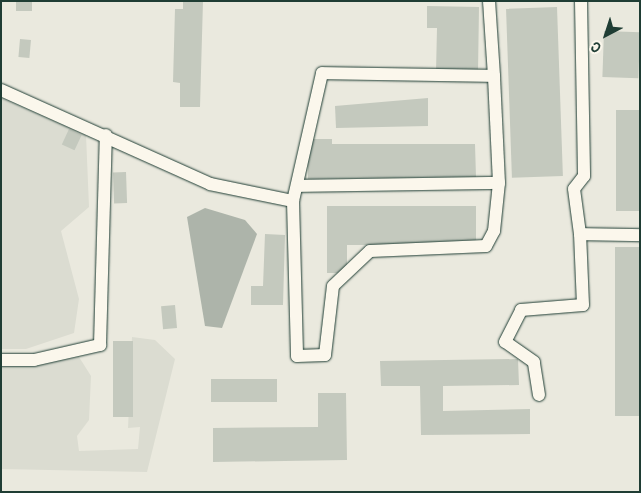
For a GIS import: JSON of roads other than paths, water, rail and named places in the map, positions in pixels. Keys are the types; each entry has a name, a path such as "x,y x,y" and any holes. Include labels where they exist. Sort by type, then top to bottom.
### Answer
{"lane":[{"path":"489,1 494,76 499,183 494,231 486,246 370,251 333,286 324,355 297,356 293,202 322,73 494,76"},
{"path":"540,395 534,362 505,342 521,310 583,305 580,234 574,189 584,176 581,1"},
{"path":"1,90 210,184 293,202"},
{"path":"1,360 34,360 100,345 106,136"},
{"path":"296,186 499,183"},
{"path":"580,234 640,235"}]}
